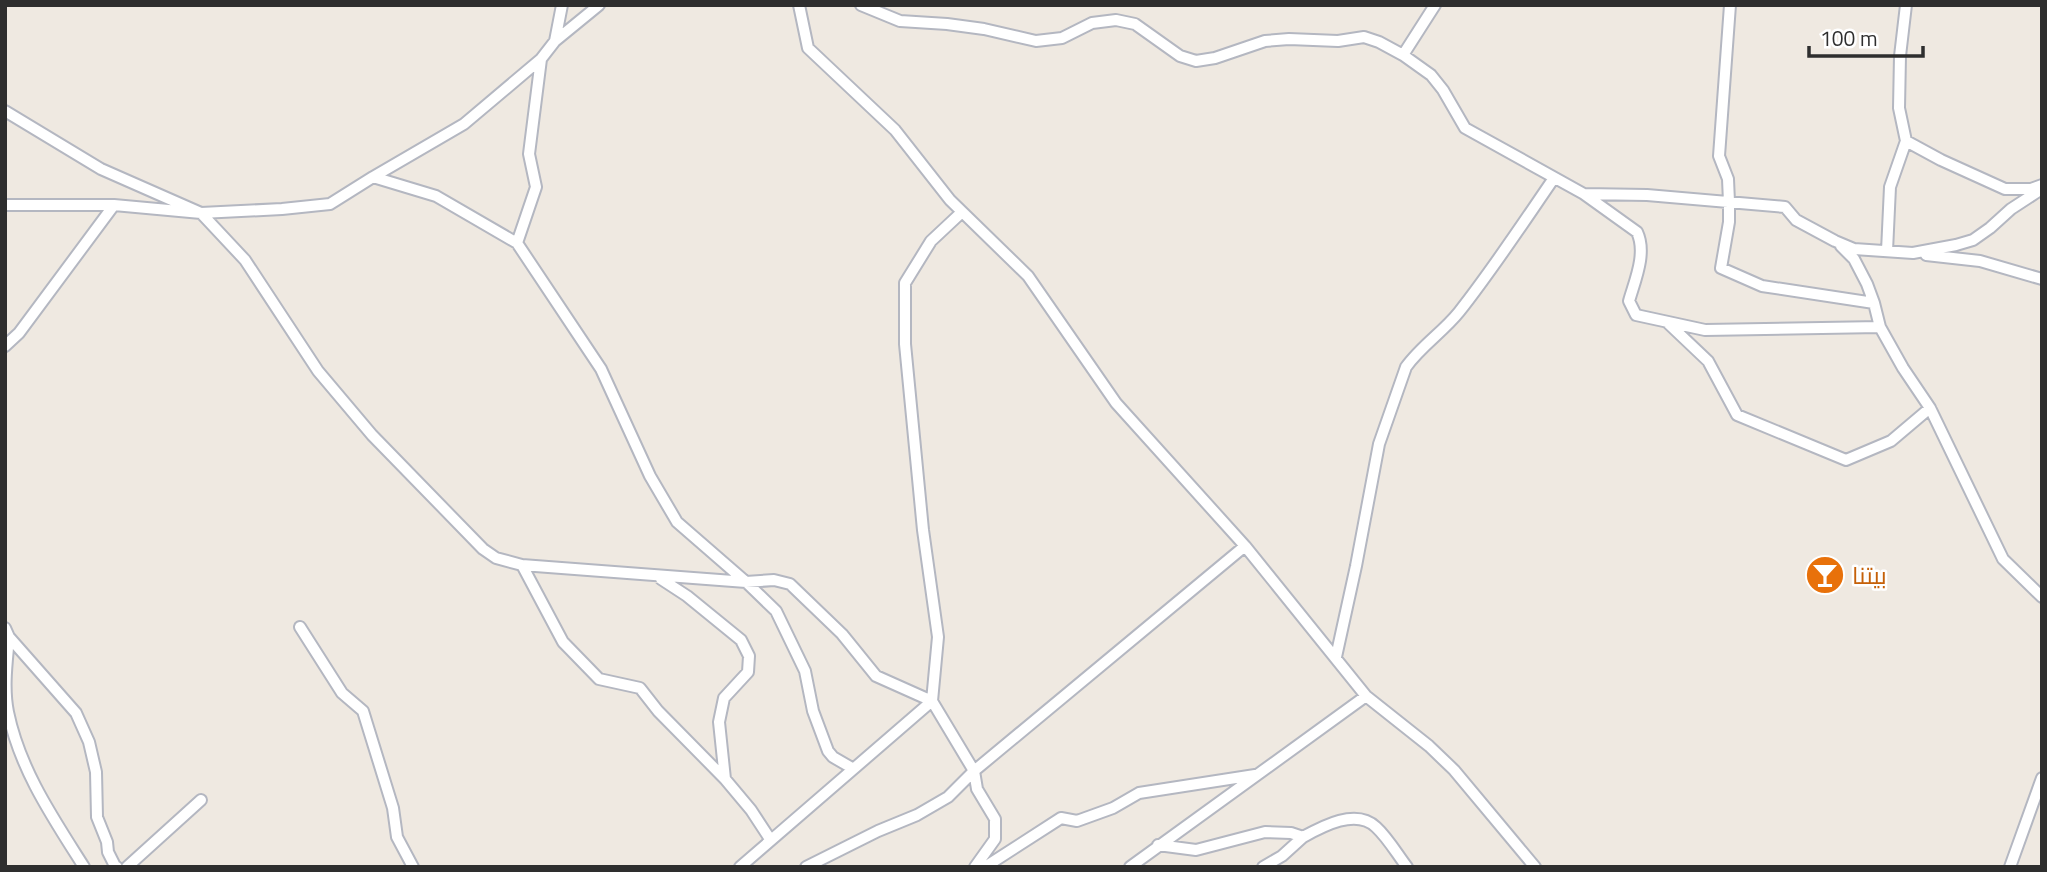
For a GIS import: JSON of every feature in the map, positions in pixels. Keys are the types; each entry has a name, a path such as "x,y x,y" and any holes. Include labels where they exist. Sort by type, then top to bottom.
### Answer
{"street":[{"path":"555,41 562,5"},
{"path":"5,205 114,205 201,213 330,204 464,124 541,60 555,41 599,5"},
{"path":"799,5 808,48 895,130 950,201 1028,276 1116,402 1245,546 1366,695 1430,746 1454,770 1528,865"},
{"path":"861,5 900,21 984,29 1036,41 1062,38 1092,23 1116,20 1135,24 1180,56 1196,61 1215,58 1265,41 1338,41 1364,37 1379,41 1431,75 1465,128 1584,194 1637,232 1642,251 1629,301 1636,315 1705,330 1880,327"},
{"path":"1403,55 1435,5"},
{"path":"1730,5 1719,156 1728,178 1729,222 1721,268 1762,286 1874,303"},
{"path":"1887,251 1890,187 1906,141 1899,108 1900,56 1906,5"},
{"path":"517,243 536,187 528,154 541,60"},
{"path":"5,111 101,169 201,213 246,260 318,370 372,435 483,549 496,558 523,565 659,577 746,582 774,580 790,584 842,634 876,676 932,701 974,771 977,789 995,819 995,839 975,867"},
{"path":"1906,141 2006,190 2042,186"},
{"path":"373,177 436,196 517,243 601,369 650,476 677,522 776,611 805,671 813,711 828,751 852,768"},
{"path":"1336,657 1380,444 1406,367 1458,313 1554,178"},
{"path":"1913,253 1973,240 2042,186"},
{"path":"1584,194 1647,195 1784,207 1796,220 1835,242 1854,249 1980,261 2042,279"},
{"path":"5,346 19,333 114,205"},
{"path":"740,867 932,701 938,637 923,530 905,344 905,283 931,241 962,212"},
{"path":"1835,242 1854,259 1867,284 1880,327 1930,408 2003,559 2042,597"},
{"path":"1666,321 1708,361 1737,415 1846,460 1891,441 1930,408"},
{"path":"806,867 878,831 917,816 948,797 974,771 1245,546"},
{"path":"523,565 563,642 599,679 640,688 658,711 725,779 751,810 770,839"},
{"path":"659,577 741,640 749,656 748,672 724,698 719,722 725,779"},
{"path":"300,627 342,693 363,711 393,808 397,837 413,867"},
{"path":"7,632 76,713 89,743 96,772 97,817 108,852 116,866"},
{"path":"7,632 8,710 20,755 40,797 84,867"},
{"path":"1130,867 1366,695"},
{"path":"985,867 1061,818 1077,821 1113,808 1139,793 1255,775"},
{"path":"2010,867 2042,778"},
{"path":"127,867 201,800"},
{"path":"1263,867 1282,856 1303,836 1328,823 1362,819 1375,825 1407,867"},
{"path":"1158,845 1196,850 1265,832 1303,836"}],"place":[{"name":"بيتنا","path":"1825,575"}]}
